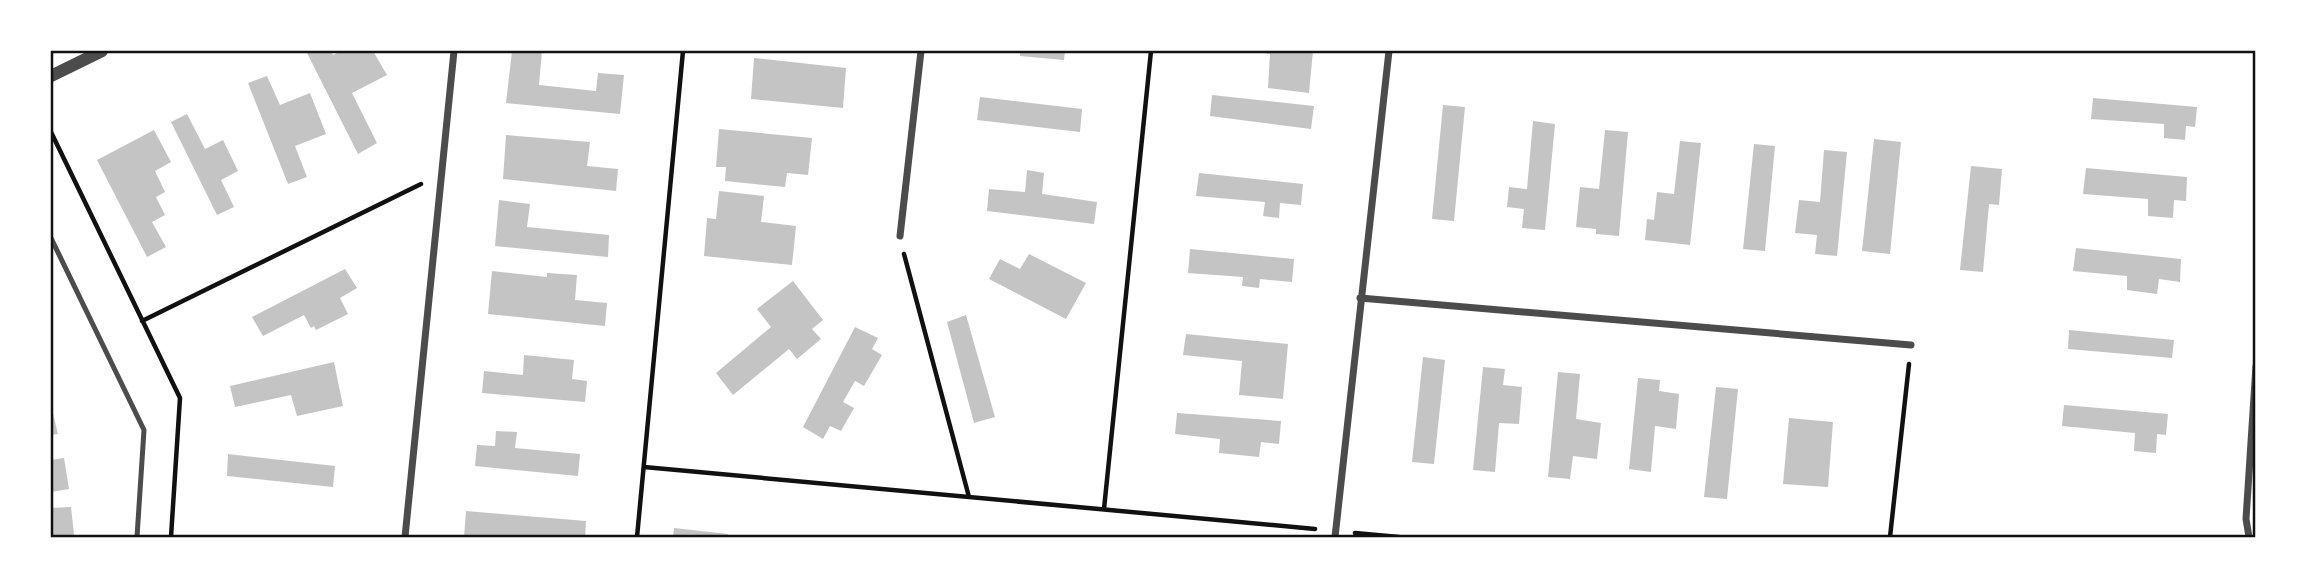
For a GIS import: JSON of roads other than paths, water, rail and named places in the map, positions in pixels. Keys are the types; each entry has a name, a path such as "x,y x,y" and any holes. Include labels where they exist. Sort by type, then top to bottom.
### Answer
{"street":[{"path":"51,76 102,51"},
{"path":"405,537 454,51"},
{"path":"900,236 921,51"},
{"path":"1335,534 1389,51"},
{"path":"1360,298 1911,345"},
{"path":"2249,537 2246,519 2256,366"}],"lane":[{"path":"51,238 144,430 137,537"}]}
